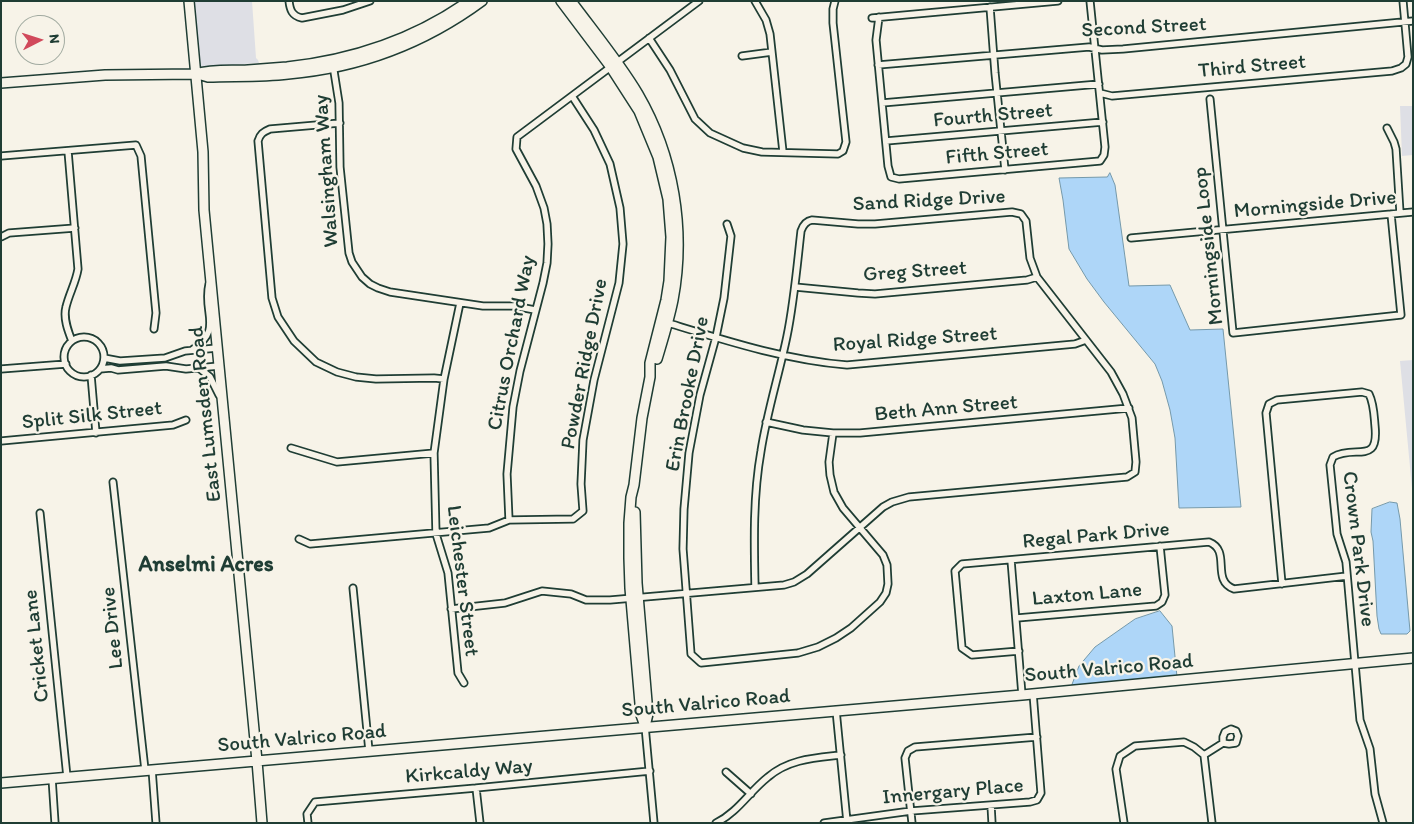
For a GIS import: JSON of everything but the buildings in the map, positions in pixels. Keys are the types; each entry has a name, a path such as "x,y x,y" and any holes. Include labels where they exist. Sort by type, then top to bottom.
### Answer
{"street":[{"name":"East Lumsden Road","path":"189,1 203,152 204,210 262,823"},
{"path":"289,1 290,10 294,16 306,18 343,10 370,1"},
{"path":"332,64 399,40 436,22 469,1"},
{"path":"1,83 105,75 195,74 207,70 250,70 332,64 382,55 444,27 482,1"},
{"path":"561,1 575,14 633,87 647,111 664,153 673,189 678,224 678,256 674,298 665,322 656,364 650,377 642,418 634,485 636,497 634,597 648,714 645,726 654,823"},
{"path":"571,1 575,14"},
{"name":"Citrus Orchard Way","path":"509,520 507,474 513,407 520,371 543,283 548,244 544,208 536,186 516,149 517,137 699,1"},
{"path":"755,1 766,20 770,34 783,152"},
{"path":"650,38 670,70 695,118 710,132 743,148 762,152 835,155 841,153 846,145 833,22 835,1"},
{"path":"872,18 1058,1"},
{"path":"1090,1 1103,122"},
{"path":"1403,1 1407,38 1413,44"},
{"path":"990,7 1005,170"},
{"path":"879,17 876,33 886,141"},
{"name":"Second Street","path":"878,64 1089,47 1102,50 1413,21"},
{"name":"Third Street","path":"1100,93 1112,96 1392,71 1406,64 1408,57 1407,38"},
{"path":"742,56 772,52"},
{"name":"Walsingham Way","path":"332,64 338,96 340,166 348,244 352,262 357,270 370,284 384,290 460,303 483,306 514,306 535,310"},
{"path":"882,103 1099,84"},
{"name":"Powder Ridge Drive","path":"300,539 310,544 436,534 489,528 509,520 573,519 583,511 581,484 583,440 594,380 619,283 623,244 620,208 610,164 594,130 572,96"},
{"name":"Morningside Loop","path":"1210,99 1233,333 1401,314 1391,214"},
{"name":"Fourth Street","path":"886,141 1103,122"},
{"name":"Fifth Street","path":"886,141 888,172 892,178 899,179 1098,162 1103,158 1105,152 1103,122"},
{"path":"340,123 270,129 260,135 258,141 272,298 278,317 294,341 316,362 337,372 356,377 376,379 444,379"},
{"path":"1387,128 1396,150 1400,214"},
{"path":"1,156 136,145 141,156 156,313 154,328"},
{"path":"68,151 78,269 65,308 66,320 72,341"},
{"name":"Sand Ridge Drive","path":"452,609 505,602 542,591 571,594 586,600 687,594 784,585 794,582 807,574 886,505 906,497 1129,476 1136,470 1136,462 1129,408 1114,376 1037,277 1030,258 1026,221 1021,214 1017,212 874,224 812,220 807,222 802,228 790,322 760,453 755,501 755,587"},
{"name":"Morningside Drive","path":"1131,238 1413,212"},
{"name":"Erin Brooke Drive","path":"727,224 731,236 730,256 716,337 700,395 689,454 684,525 683,549 691,654 701,663 798,653 818,647 851,628 880,602 886,593 888,584 887,565 883,555 843,508 834,492 829,462 833,433"},
{"path":"1,237 9,233 75,228"},
{"path":"192,350 204,341 209,331 207,292 210,277"},
{"name":"Greg Street","path":"795,287 870,294 1028,280 1037,277"},
{"name":"Leichester Street","path":"460,303 444,379 434,454 436,534 448,573 458,673 464,683"},
{"name":"Royal Ridge Street","path":"665,322 782,354 817,362 847,365 1075,344 1086,340"},
{"path":"100,369 104,358 103,351 96,341 84,337 72,341 65,351 66,364 69,369 79,376 91,375 100,369 110,368 118,370 166,366 186,370 219,366"},
{"path":"104,358 120,361 165,358 185,351 217,348"},
{"path":"1,370 66,364"},
{"path":"199,368 210,377 222,403"},
{"path":"91,375 96,433"},
{"name":"Crown Park Drive","path":"1282,584 1266,414 1270,404 1277,400 1362,392 1368,394 1372,401 1376,439 1374,446 1369,450 1339,453 1333,457 1330,465 1337,534 1346,562 1360,720 1370,749 1375,794 1383,823"},
{"name":"Beth Ann Street","path":"766,422 803,430 860,433 1129,408"},
{"name":"Split Silk Street","path":"1,441 173,425 186,420"},
{"path":"291,448 337,462 434,454"},
{"name":"Lee Drive","path":"113,482 156,823"},
{"name":"Cricket Lane","path":"40,513 67,777"},
{"name":"Regal Park Drive","path":"1019,651 972,655 962,648 955,571 962,564 1209,542 1216,545 1220,551 1222,578 1228,586 1234,589 1347,576"},
{"name":"Laxton Lane","path":"1017,618 1156,606 1162,602 1165,595 1160,546"},
{"path":"1011,560 1022,694"},
{"path":"353,588 369,751"},
{"name":"South Valrico Road","path":"1,783 1413,658"},
{"name":"Innergary Place","path":"824,823 911,810 1037,800 1041,793 1033,693"},
{"path":"836,710 847,821"},
{"path":"912,823 904,758 908,751 915,747 1037,737"},
{"path":"1124,823 1116,769 1120,756 1135,746 1184,742 1204,755 1212,823"},
{"path":"1204,755 1223,743"},
{"path":"716,823 733,812 766,778 784,766 811,758 840,755"},
{"name":"Kirkcaldy Way","path":"308,823 307,814 315,802 650,771"},
{"path":"726,772 751,794"},
{"path":"52,778 55,823"},
{"path":"476,788 480,823"},
{"path":"990,805 992,823"}],"shaded area":[{"path":"192,1 252,1 256,58 259,63 198,67"},
{"path":"1400,106 1413,106 1413,155 1402,156"},
{"path":"1413,360 1413,499 1400,361"}],"water":[{"path":"1110,173 1115,185 1129,286 1170,285 1190,330 1223,329 1241,507 1179,508 1175,438 1170,410 1155,364 1104,302 1087,279 1069,249 1059,178 1107,177"},
{"path":"1390,502 1397,503 1400,519 1410,631 1407,634 1381,634 1377,616 1371,532 1372,509"},
{"path":"1160,611 1172,626 1177,677 1071,687 1079,666 1095,647 1135,619"}],"district":[{"name":"Anselmi Acres","path":"206,565"}]}
